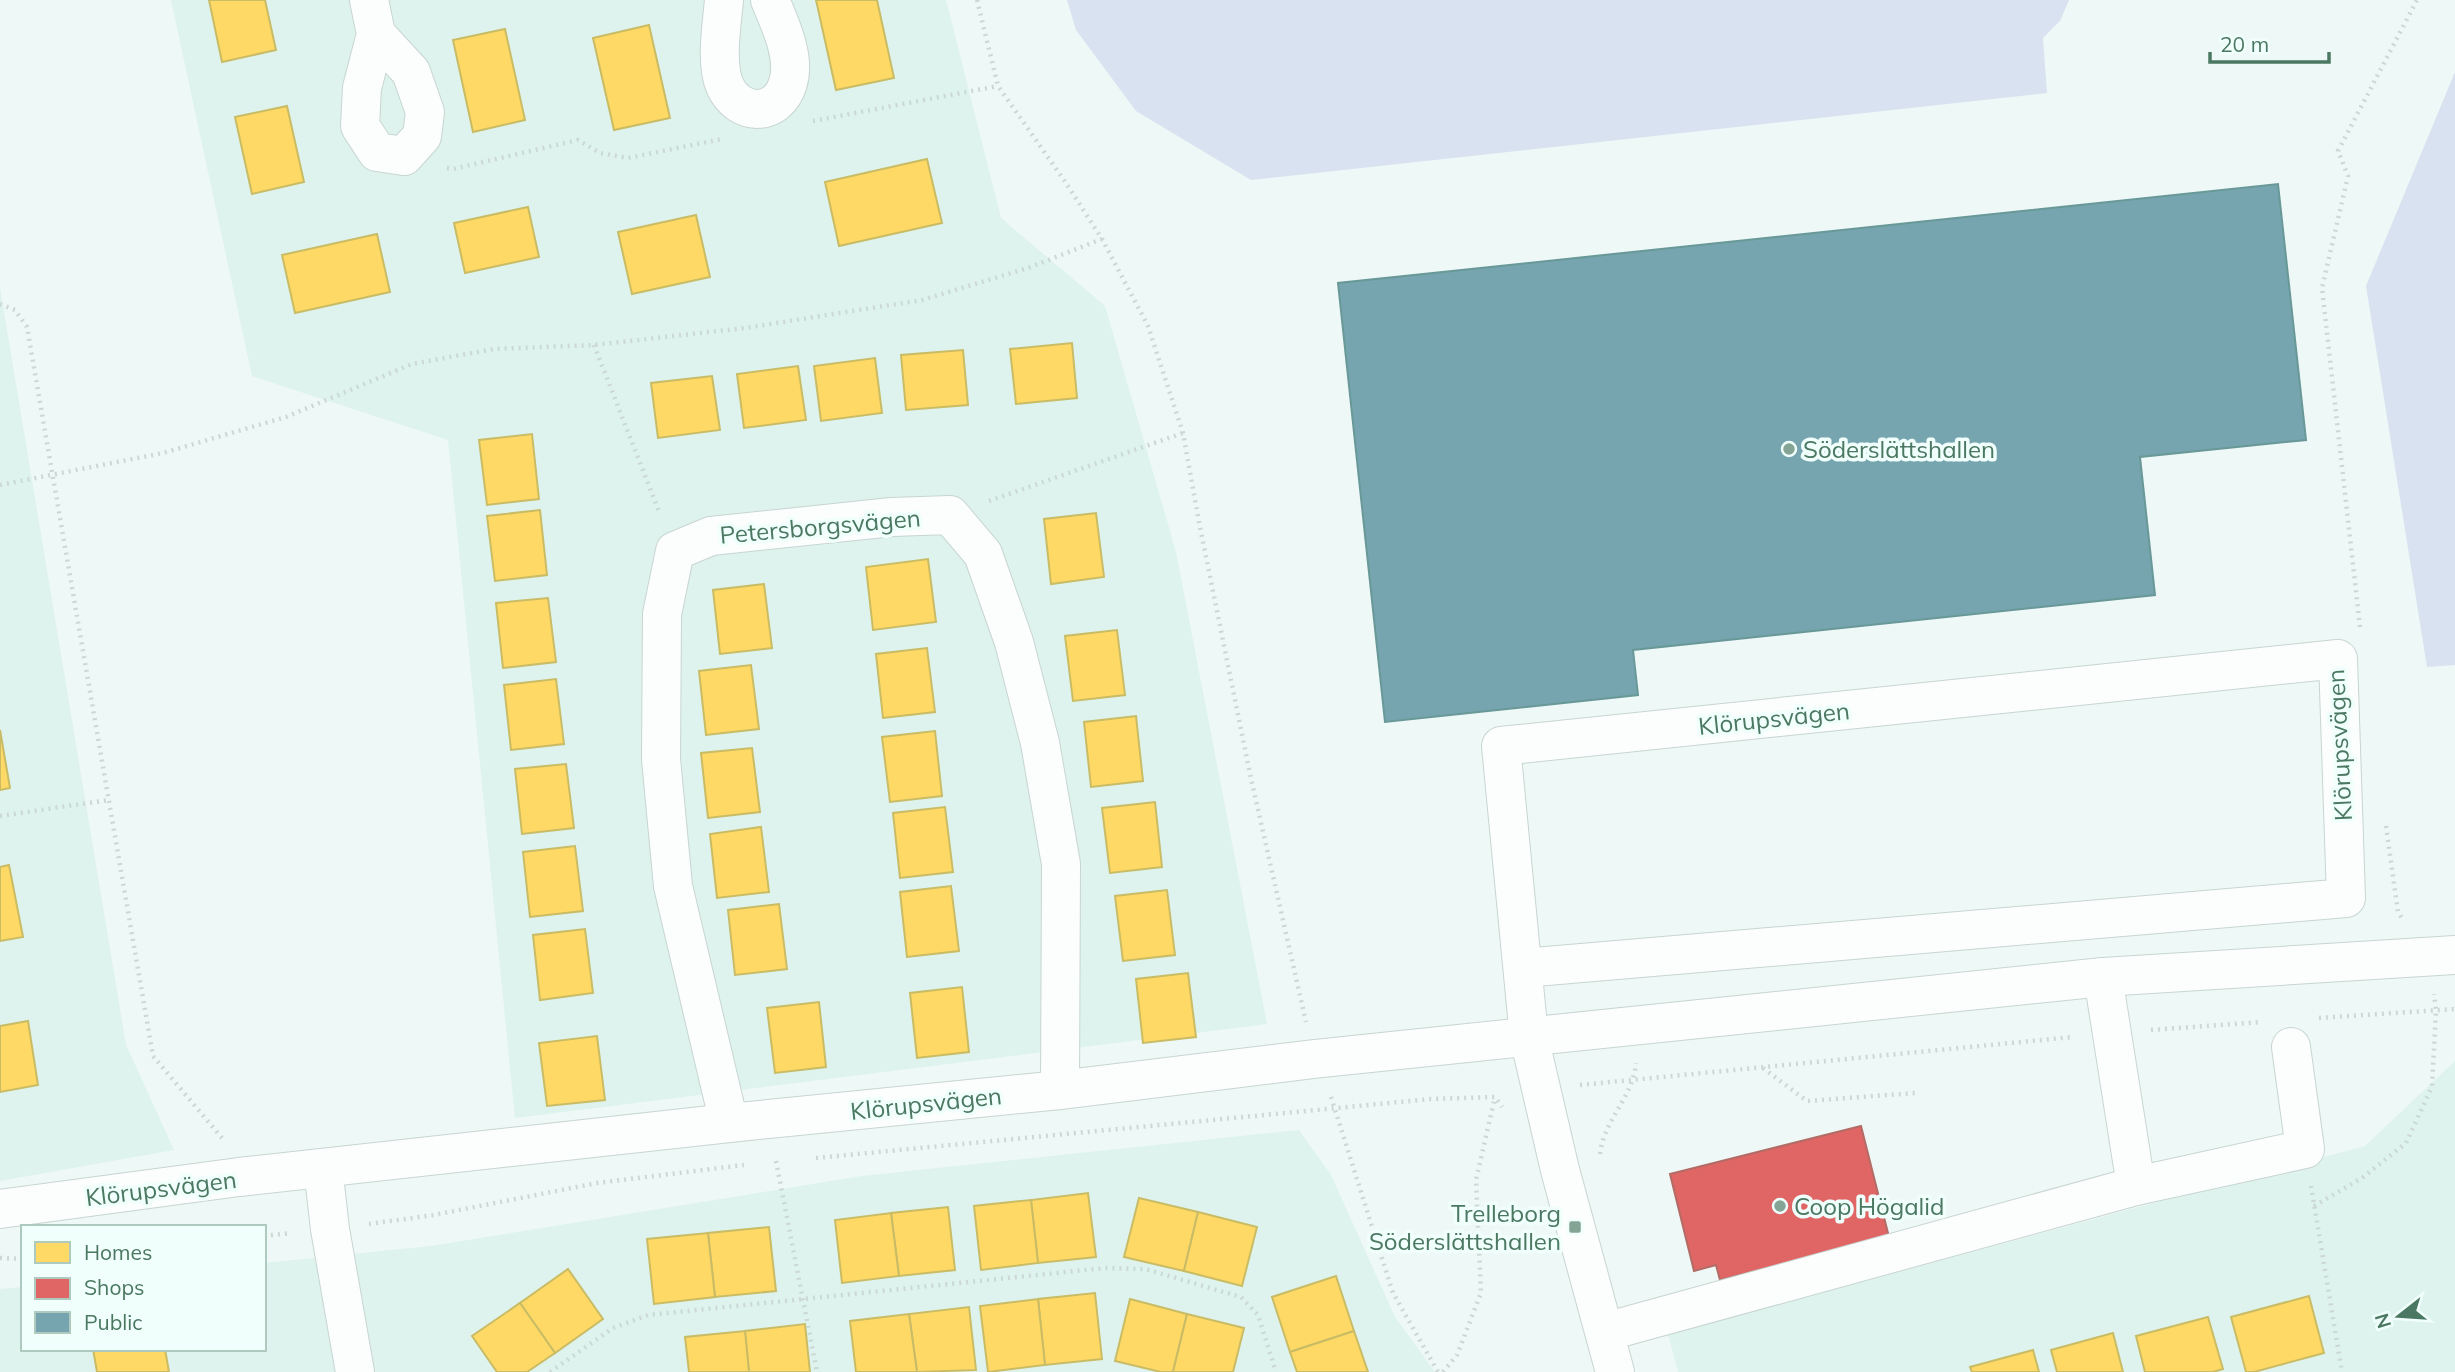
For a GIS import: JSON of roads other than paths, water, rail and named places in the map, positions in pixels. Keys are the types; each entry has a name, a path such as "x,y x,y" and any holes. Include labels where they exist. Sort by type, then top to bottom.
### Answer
{"street":[{"path":"724,0 719,45 725,85 741,105 760,110 778,102 789,82 789,48 771,0"},
{"path":"373,17 411,72 425,112 422,136 404,156 377,152 360,126 362,88 373,17"},
{"name":"Petersborgsvägen","path":"729,1123 673,886 661,759 662,614 675,551 711,536 892,517 950,515 982,554 1013,642 1040,743 1061,864 1060,1090"},
{"name":"Klörupsvägen","path":"1523,968 2346,898 2338,659 1501,746 1529,1037"},
{"name":"Klörupsvägen","path":"0,1209 239,1177 1060,1090 1314,1059 2104,977 2442,956"},
{"path":"2104,977 2136,1185"},
{"path":"1605,1332 2136,1185 2305,1149 2293,1029"},
{"path":"1529,1037 1575,1227 1615,1372"},
{"path":"323,1168 330,1229 355,1372"}],"place":[{"name":"Söderslättshallen","path":"1789,449"},
{"name":"Coop Högalid","path":"1780,1206"},
{"name":"Trelleborg Söderslättshallen","path":"1575,1227"}]}
